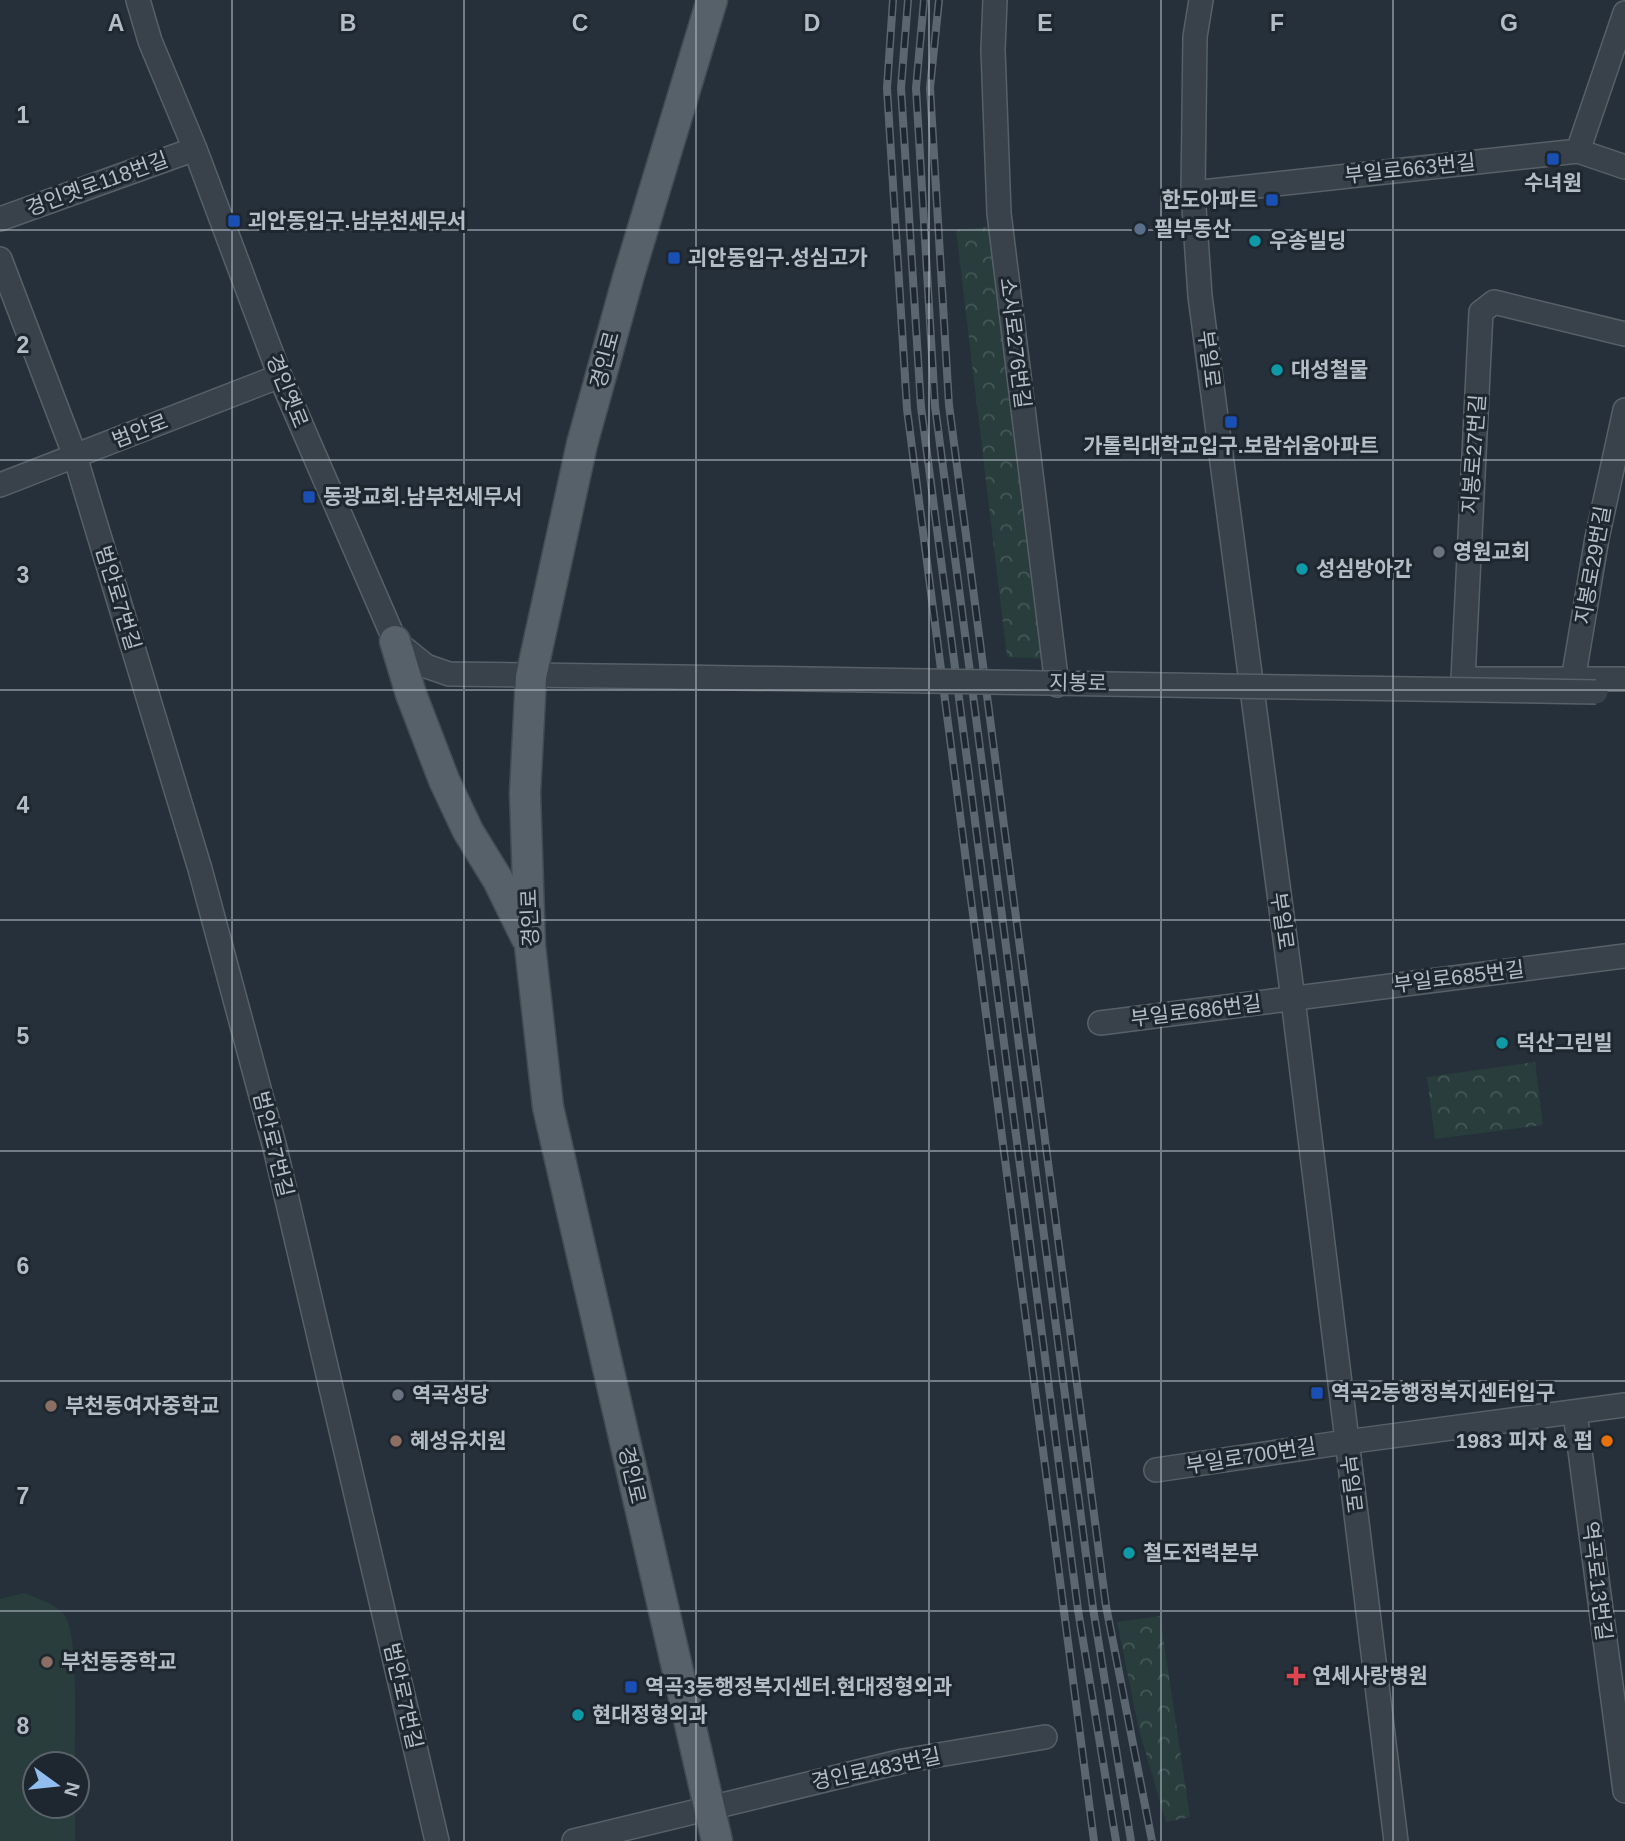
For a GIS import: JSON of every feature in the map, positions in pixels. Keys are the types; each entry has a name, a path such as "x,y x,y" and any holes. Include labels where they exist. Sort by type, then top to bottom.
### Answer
{"main road":[{"name":"경인로","path":"712,0 628,278 582,444 531,677 525,793 530,946 548,1107 716,1841"},
{"path":"394,641 444,780 468,831 498,880 530,946"}],"street":[{"name":"경인옛로","path":"138,0 150,41 195,149 280,376 394,641 426,666 449,674 531,677"},
{"name":"소사로276번길","path":"995,0 993,50 999,213 1057,685"},
{"name":"부일로","path":"1201,0 1195,37 1192,193 1200,296 1293,999 1396,1841"},
{"path":"1578,150 1625,13"},
{"name":"경인옛로118번길","path":"0,219 195,149"},
{"name":"부일로663번길","path":"1192,193 1578,150 1625,167"},
{"name":"범안로7번길","path":"0,259 75,456 200,869 275,1148 436,1841"},
{"name":"지봉로27번길","path":"1573,680 1463,679 1481,312 1494,302 1625,334"},
{"name":"범안로","path":"0,485 280,376"},
{"name":"지봉로29번길","path":"1573,680 1597,538 1625,411"},
{"name":"지봉로","path":"531,677 1625,691"},
{"path":"1573,680 1625,679"},
{"name":"부일로685번길","path":"1293,999 1625,956"},
{"name":"부일로686번길","path":"1100,1023 1293,999"},
{"name":"부일로700번길","path":"1156,1470 1625,1405"},
{"name":"역곡로13번길","path":"1575,1413 1625,1791"},
{"name":"경인로483번길","path":"574,1841 903,1761 1045,1737"}],"green space":[{"path":"1001,226 1054,659 1007,657 956,230"},
{"path":"1535,1062 1543,1125 1435,1139 1427,1077"},
{"path":"24,1593 59,1609 68,1623 74,1661 75,1750 21,1750 21,1820 75,1820 75,1841 0,1841 0,1599"},
{"path":"1160,1616 1190,1817 1166,1822 1139,1730 1117,1622"}],"railway":[{"path":"893,0 887,88 907,409 1094,1841"},
{"path":"908,0 901,88 921,407 1078,1610 1116,1841"},
{"path":"924,0 916,88 935,406 1093,1608 1131,1841"},
{"path":"939,0 930,88 949,405 1106,1606 1152,1841"}],"place":[{"name":"수녀원","path":"1553,159"},
{"name":"한도아파트","path":"1272,200"},
{"name":"괴안동입구.남부천세무서","path":"234,221"},
{"name":"필부동산","path":"1140,229"},
{"name":"우송빌딩","path":"1255,241"},
{"name":"괴안동입구.성심고가","path":"674,258"},
{"name":"대성철물","path":"1277,370"},
{"name":"가톨릭대학교입구.보람쉬움아파트","path":"1231,422"},
{"name":"동광교회.남부천세무서","path":"309,497"},
{"name":"영원교회","path":"1439,552"},
{"name":"성심방아간","path":"1302,569"},
{"name":"덕산그린빌","path":"1502,1043"},
{"name":"역곡2동행정복지센터입구","path":"1317,1393"},
{"name":"역곡성당","path":"398,1395"},
{"name":"부천동여자중학교","path":"51,1406"},
{"name":"혜성유치원","path":"396,1441"},
{"name":"1983 피자 & 펍","path":"1607,1441"},
{"name":"철도전력본부","path":"1129,1553"},
{"name":"부천동중학교","path":"47,1662"},
{"name":"연세사랑병원","path":"1296,1676"},
{"name":"역곡3동행정복지센터.현대정형외과","path":"631,1687"},
{"name":"현대정형외과","path":"578,1715"}]}
